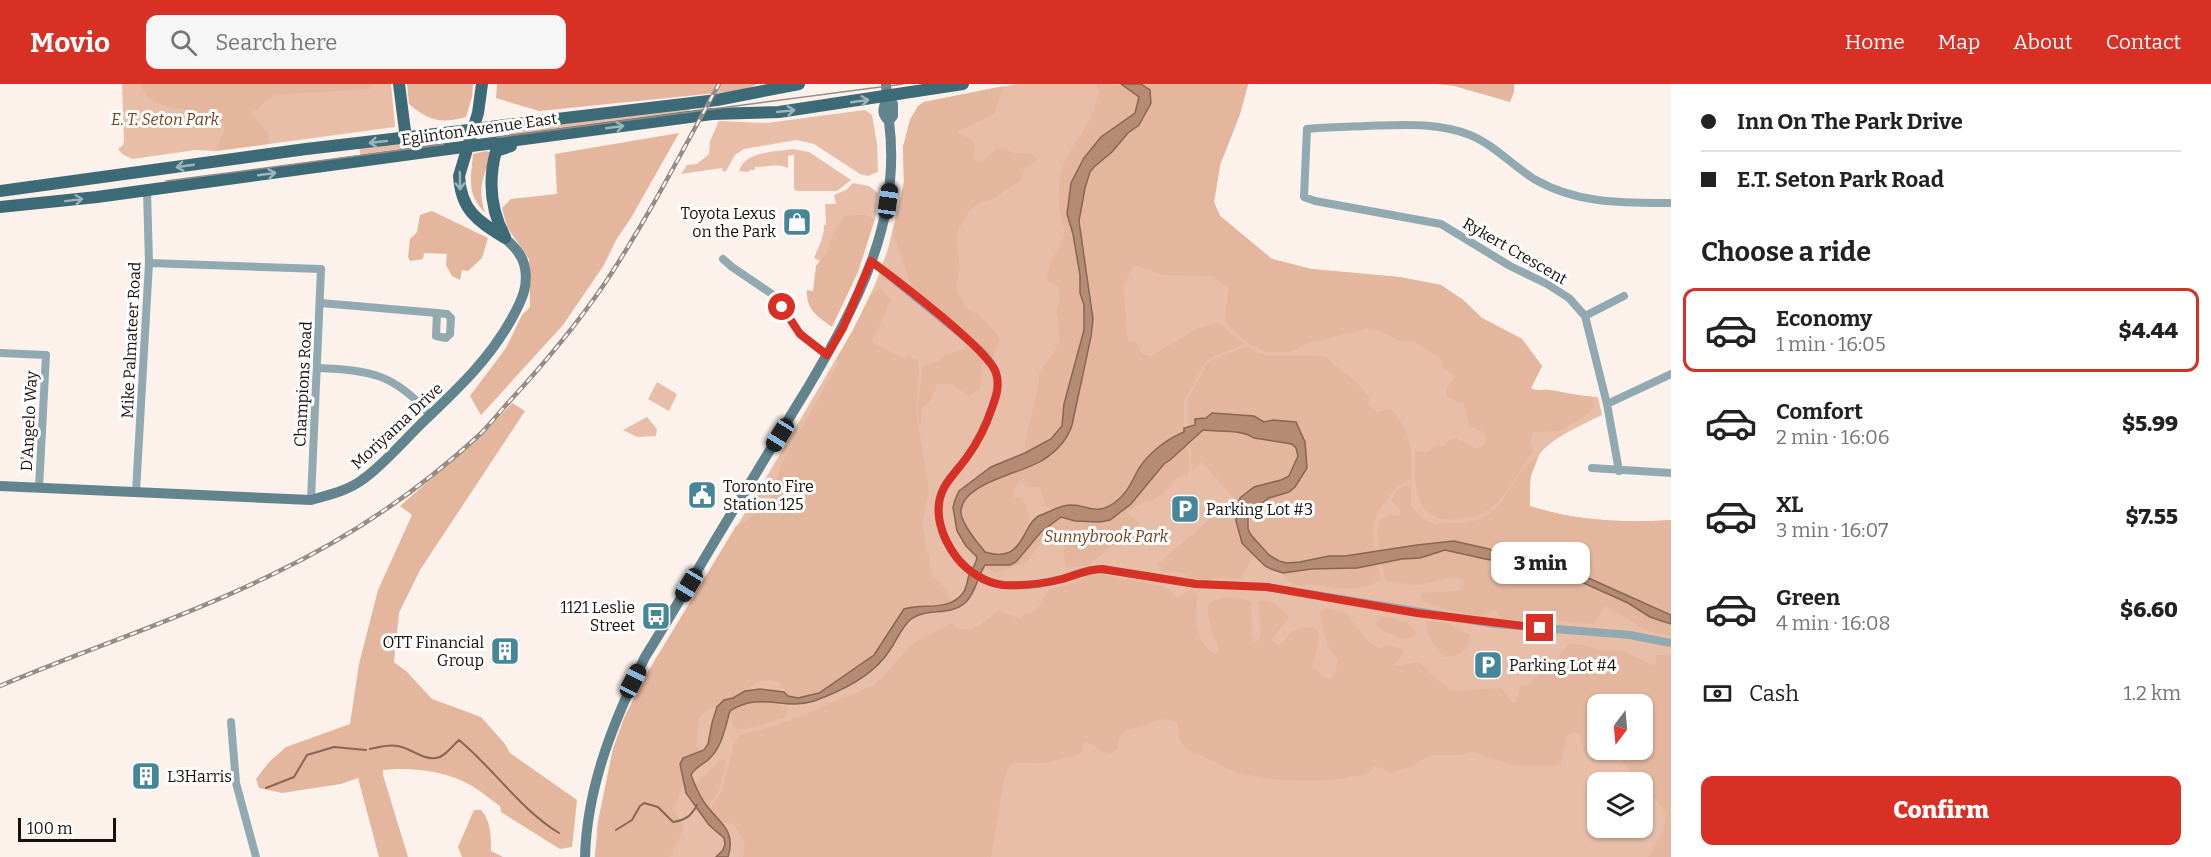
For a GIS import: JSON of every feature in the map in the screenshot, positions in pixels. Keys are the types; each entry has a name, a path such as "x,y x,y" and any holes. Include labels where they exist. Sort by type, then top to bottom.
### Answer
{"main road":[{"path":"399,84 406,139"},
{"path":"482,84 478,113 459,176 459,186 469,211 483,224 505,238"},
{"name":"Eglinton Avenue East","path":"0,191 306,149 406,139 734,98 799,84"},
{"name":"Eglinton Avenue East","path":"0,207 147,190 712,114 779,112 886,90 963,84"},
{"path":"585,857 595,783 624,700 645,657 843,328 871,261 886,219 891,183 892,142 889,121 893,116 892,104 886,90"},
{"path":"505,238 499,227 490,185 496,151 500,148 581,132"},
{"name":"Moriyama Drive","path":"0,486 311,500 338,492 362,480 481,365 500,339 524,294 526,277 524,264 516,248 505,238"}],"street":[{"name":"Rykert Crescent","path":"1585,316 1569,298 1547,284 1510,266 1464,236 1441,225 1304,197 1307,129 1428,125 1470,135 1493,148 1533,178 1586,200 1671,202"},
{"name":"Mike Palmateer Road","path":"136,492 149,263 147,190"},
{"path":"723,259 775,296 800,334 827,355"},
{"path":"871,261 973,344 986,356 996,372 998,390 987,421 968,456 944,487 939,504 939,519 945,539 962,564 980,577 998,584 1017,585 1055,580 1093,569 1102,569 1196,584 1267,587 1495,624 1630,635 1671,643"},
{"name":"Champions Road","path":"149,263 321,269 311,500"},
{"path":"1619,471 1607,404 1585,316 1624,296"},
{"path":"321,303 437,313"},
{"name":"D'Angelo Way","path":"0,353 46,355 39,488"},
{"path":"318,368 367,372 385,377 405,390 430,415"},
{"path":"1607,404 1671,375"},
{"path":"1592,468 1671,473"},
{"path":"231,722 236,783 256,857"}],"green space":[{"name":"E. T. Seton Park","path":"122,84 391,84 395,127 216,151 196,150 132,159 118,149 124,141"},
{"path":"140,84 373,84 370,89 273,95 251,114 269,133 268,144 216,151 225,128 189,110 168,107 149,99"},
{"path":"407,84 473,84 466,117 436,120 423,114 409,104"},
{"path":"497,84 757,84 746,90 539,111 496,98"},
{"name":"Sunnybrook Park","path":"1017,84 1248,84 1240,114 1220,165 1214,202 1220,216 1272,259 1311,269 1399,277 1441,285 1463,300 1482,318 1522,339 1542,366 1531,388 1598,397 1602,415 1559,437 1539,455 1532,473 1529,506 1564,515 1600,520 1671,520 1671,857 595,857 598,822 613,749 625,716 649,670 853,330 875,285 888,249 904,182 903,147 910,120 918,106 924,102"},
{"path":"1097,84 1127,88 1133,91 1140,100 1135,113 1101,137 1084,158 1071,183 1067,214 1080,275 1080,293 1084,305 1084,330 1064,404 1062,426 1051,439 1025,453 1025,442 1039,383 1039,374 1059,344 1060,338 1056,311 1060,300 1059,288 1056,284 1048,282 1048,275 1064,235 1059,203 1060,179 1068,156 1089,121 1100,90 1097,89"},
{"path":"1141,84 1248,84 1240,114 1220,165 1214,202 1220,216 1272,259 1311,269 1399,277 1441,285 1463,300 1482,318 1522,339 1542,366 1531,388 1592,397 1594,406 1589,413 1560,431 1533,432 1530,441 1533,452 1504,495 1488,510 1467,518 1443,519 1432,515 1419,499 1415,476 1415,451 1428,452 1436,445 1443,447 1448,441 1456,438 1476,449 1484,445 1486,437 1484,432 1470,427 1464,404 1446,396 1446,389 1456,376 1443,368 1439,355 1435,355 1413,341 1403,342 1377,330 1366,329 1305,344 1291,352 1267,352 1249,344 1224,322 1229,288 1212,276 1164,275 1134,265 1123,287 1128,341 1137,343 1142,354 1151,356 1198,328 1219,323 1243,343 1242,345 1210,358 1202,367 1184,401 1184,432 1170,438 1147,457 1123,496 1103,509 1089,510 1067,505 1054,509 1046,506 1039,487 1028,487 1021,481 1017,483 1012,498 1023,497 1030,520 1027,536 1009,551 985,552 964,523 961,513 963,503 981,486 1048,457 1064,441 1072,425 1093,331 1092,299 1081,228 1084,192 1094,167 1129,135 1148,110 1151,103"},
{"path":"1438,84 1514,84 1514,92 1510,102 1454,86"},
{"path":"1004,86 994,114 957,132 973,141 974,160 982,162 997,149 1029,154 1037,159 1030,166 1025,167 1021,180 993,199 978,203 970,210 958,230 960,271 956,282 957,290 965,307 978,315 1000,338 993,357 913,290 893,233 904,182 903,147 910,120 918,106 924,102"},
{"path":"689,107 690,113 509,136 509,130"},
{"path":"865,110 872,115 877,144 878,172 868,176 860,174 814,144 796,140 744,149 735,155 726,171 723,172 722,168 681,174 687,165 697,164 709,154 710,141 719,121 767,123"},
{"path":"679,133 616,240 604,265 563,325 481,415 470,396 506,348 522,315 530,307 529,259 507,227 502,208 511,199 557,194 555,154"},
{"path":"436,139 437,146 361,157 359,148"},
{"path":"793,149 809,152 851,180 837,191 797,191 794,189 794,155 788,156 788,168 755,167 755,170 749,170 749,172 739,171 742,164 754,156"},
{"path":"486,151 493,153 481,189 485,213 472,192 471,178 473,154"},
{"path":"853,183 869,186 878,193 875,219 867,215 849,215 832,236 820,261 814,258 822,238 824,225 826,225 825,204 836,204 834,195 846,190"},
{"path":"432,211 488,238 482,258 468,271 462,270 460,280 452,276 446,265 447,254 424,253 423,259 410,261 408,257 410,239 417,232 420,215"},
{"path":"867,215 875,219 858,272 832,327 817,316 811,308 808,303 807,290 813,291 816,266 825,254 844,216"},
{"path":"880,289 891,300 871,342 905,359 907,355 917,360 919,370 916,411 929,490 922,523 931,571 945,588 950,602 946,605 904,609 880,647 867,661 819,693 798,698 788,696 780,683 770,680 758,681 733,698 724,700 717,707 708,709 699,718 696,744 699,753 683,758 680,764 683,783 672,809 684,827 670,857 595,857 598,822 613,749 625,716 649,670 736,526 744,523 769,503 782,463 839,362 836,360 871,294"},
{"path":"968,346 984,361 981,367 983,375 979,390 969,396 951,384 937,384 931,400 922,408 920,429 917,410 923,366 939,361 945,355 963,350"},
{"path":"1246,347 1265,355 1324,356 1359,385 1370,399 1368,403 1376,412 1391,409 1403,426 1411,449 1411,479 1397,486 1377,514 1373,529 1375,551 1286,563 1269,555 1251,535 1248,529 1250,514 1269,498 1289,492 1307,468 1298,424 1293,421 1264,422 1252,416 1212,413 1188,427 1188,399 1206,365 1214,359"},
{"path":"657,382 677,394 669,411 648,399"},
{"path":"512,403 525,411 420,570 399,613 394,662 407,672 432,699 481,717 510,753 577,800 572,847 560,849 501,812 500,806 476,788 462,781 429,771 394,769 383,770 383,775 408,857 379,857 358,778 341,784 282,793 259,788 256,779 269,762 286,747 350,724 359,664 378,590 412,515 400,506 490,427"},
{"path":"647,417 657,429 656,436 637,437 623,430"},
{"path":"1203,430 1243,433 1254,438 1292,444 1296,448 1298,456 1289,476 1254,487 1240,498 1235,517 1239,538 1254,555 1241,579 1215,578 1212,582 1191,580 1179,572 1164,573 1158,564 1234,498 1202,462 1192,471 1190,442"},
{"path":"1187,444 1190,465 1187,476 1184,475 1175,480 1158,497 1136,506 1127,513 1140,523 1087,566 1068,567 1065,565 1064,545 1056,541 1050,531 1027,562 995,573 984,566 1016,562 1041,532 1061,517 1075,521 1094,521 1139,495 1164,464"},
{"path":"1539,455 1530,478 1530,506 1565,515 1600,520 1671,520 1671,615 1569,570 1513,553 1501,554 1462,542 1417,545 1379,551 1377,536 1381,520 1392,515 1401,516 1399,507 1391,501 1398,489 1411,484 1411,506 1424,519 1437,525 1441,522 1463,523 1479,519 1491,512 1526,467"},
{"path":"1445,550 1533,566 1566,575 1628,603 1650,617 1671,624 1671,636 1644,630 1604,606 1595,624 1560,621 1554,613 1540,622 1501,619 1496,610 1482,615 1461,613 1428,603 1421,598 1423,593 1459,591 1463,588 1464,579 1452,577 1419,585 1385,580 1382,564 1402,559 1420,558"},
{"path":"1377,564 1381,579 1365,587 1335,588 1314,584 1302,587 1288,581 1283,573 1311,569 1351,569"},
{"path":"1090,575 1103,575 1162,586 1170,589 1177,599 1189,590 1196,592 1198,596 1197,629 1203,643 1216,654 1219,650 1208,616 1211,603 1217,599 1236,598 1251,603 1252,637 1255,642 1259,640 1260,635 1259,601 1271,602 1288,615 1288,619 1271,639 1277,645 1295,630 1314,628 1318,631 1319,637 1312,667 1325,678 1330,679 1335,675 1338,659 1328,644 1320,613 1326,608 1345,612 1374,646 1380,649 1386,645 1403,649 1404,653 1395,664 1397,666 1419,662 1452,691 1501,688 1513,703 1521,686 1526,686 1549,667 1562,660 1559,655 1569,644 1601,650 1621,650 1652,665 1656,664 1656,655 1671,655 1671,857 1648,857 1663,833 1666,812 1653,797 1653,772 1632,772 1623,762 1623,760 1653,760 1653,694 1587,694 1587,754 1584,754 1580,735 1574,732 1567,736 1561,764 1552,766 1516,766 1472,752 1461,755 1431,755 1412,766 1389,773 1384,768 1373,767 1369,773 1336,779 1262,778 1230,770 1193,753 1181,741 1178,725 1174,721 1163,719 1125,731 1119,739 1118,748 1113,753 1100,751 1094,745 1086,742 1081,753 1066,758 1055,761 1010,764 1004,778 991,857 743,857 745,842 739,832 733,824 722,822 710,809 723,789 734,743 740,735 781,724 872,686 912,644 953,623 953,628 972,630 999,611 1020,619 1023,615 1036,611 1050,589 1075,583"},
{"path":"1379,617 1405,622 1417,633 1414,637 1409,638 1392,635 1377,626 1376,622"},
{"path":"1427,621 1446,623 1470,635 1466,649 1454,656 1443,657 1429,635"},
{"path":"760,700 788,708 785,717 738,730 733,725 730,711 744,703"},
{"path":"721,760 726,760 719,790 708,806 696,784"},
{"path":"474,810 481,810 487,819 491,851 503,857 462,857 458,847"}],"shaded area":[{"path":"1121,84 1141,84 1150,90 1151,103 1139,125 1128,133 1090,172 1085,188 1079,221 1093,319 1072,425 1064,441 1048,457 981,486 963,503 961,513 964,523 985,552 1008,553 1021,541 1035,519 1059,507 1077,505 1102,509 1114,503 1131,484 1138,470 1152,452 1171,438 1184,432 1184,428 1195,425 1195,419 1206,418 1212,413 1254,416 1264,422 1273,420 1296,422 1305,442 1307,468 1295,487 1289,492 1269,498 1248,517 1248,529 1251,535 1269,555 1279,561 1300,562 1329,556 1345,556 1454,541 1501,554 1517,551 1575,572 1671,615 1671,624 1650,617 1628,603 1566,575 1533,566 1445,550 1420,558 1402,559 1357,568 1311,569 1283,573 1271,569 1242,543 1236,521 1237,507 1240,498 1254,487 1289,476 1298,456 1296,448 1292,444 1254,438 1243,433 1203,430 1164,464 1131,504 1110,520 1075,521 1061,517 1041,532 1016,562 1010,565 985,565 966,602 960,607 923,614 910,620 877,666 852,684 814,701 792,704 751,702 730,711 717,749 691,775 704,802 728,832 730,847 728,857 716,857 723,850 724,838 709,825 686,793 680,764 683,758 704,750 708,744 717,707 724,700 745,691 760,689 784,692 788,696 798,698 819,693 874,655 904,609 943,605 957,599 965,589 977,557 966,546 957,531 953,507 959,491 991,467 1051,439 1062,426 1064,404 1084,330 1084,305 1080,293 1080,275 1067,214 1071,183 1084,158 1101,137 1135,113 1139,97"}],"waterway":[{"path":"370,749 394,745 426,757 436,758 459,740 519,801 559,833"},
{"path":"266,788 294,777 307,755 334,747 366,750"},
{"path":"616,830 632,820 644,803 658,807 673,822 688,817 697,805"}],"tram line":[{"path":"166,181 903,84"}],"railway":[{"path":"0,686 238,591 299,561 379,514 454,457 485,429 533,375 594,299 650,210 719,84"}],"place":[{"name":"Toyota Lexus on the Park","path":"797,222"},
{"name":"Toronto Fire Station 125","path":"702,495"},
{"name":"Parking Lot #3","path":"1185,509"},
{"name":"1121 Leslie Street","path":"656,616"},
{"name":"OTT Financial Group","path":"505,651"},
{"name":"Parking Lot #4","path":"1488,665"},
{"name":"L3Harris","path":"146,776"}],"route":[{"path":"782,307 800,334 827,355 843,328 871,261 973,344 991,362 998,379 996,398 980,436 944,487 939,509 939,519 948,546 962,564 983,579 1004,585 1035,584 1063,579 1093,569 1102,569 1196,584 1267,587 1417,613 1540,628"}]}
